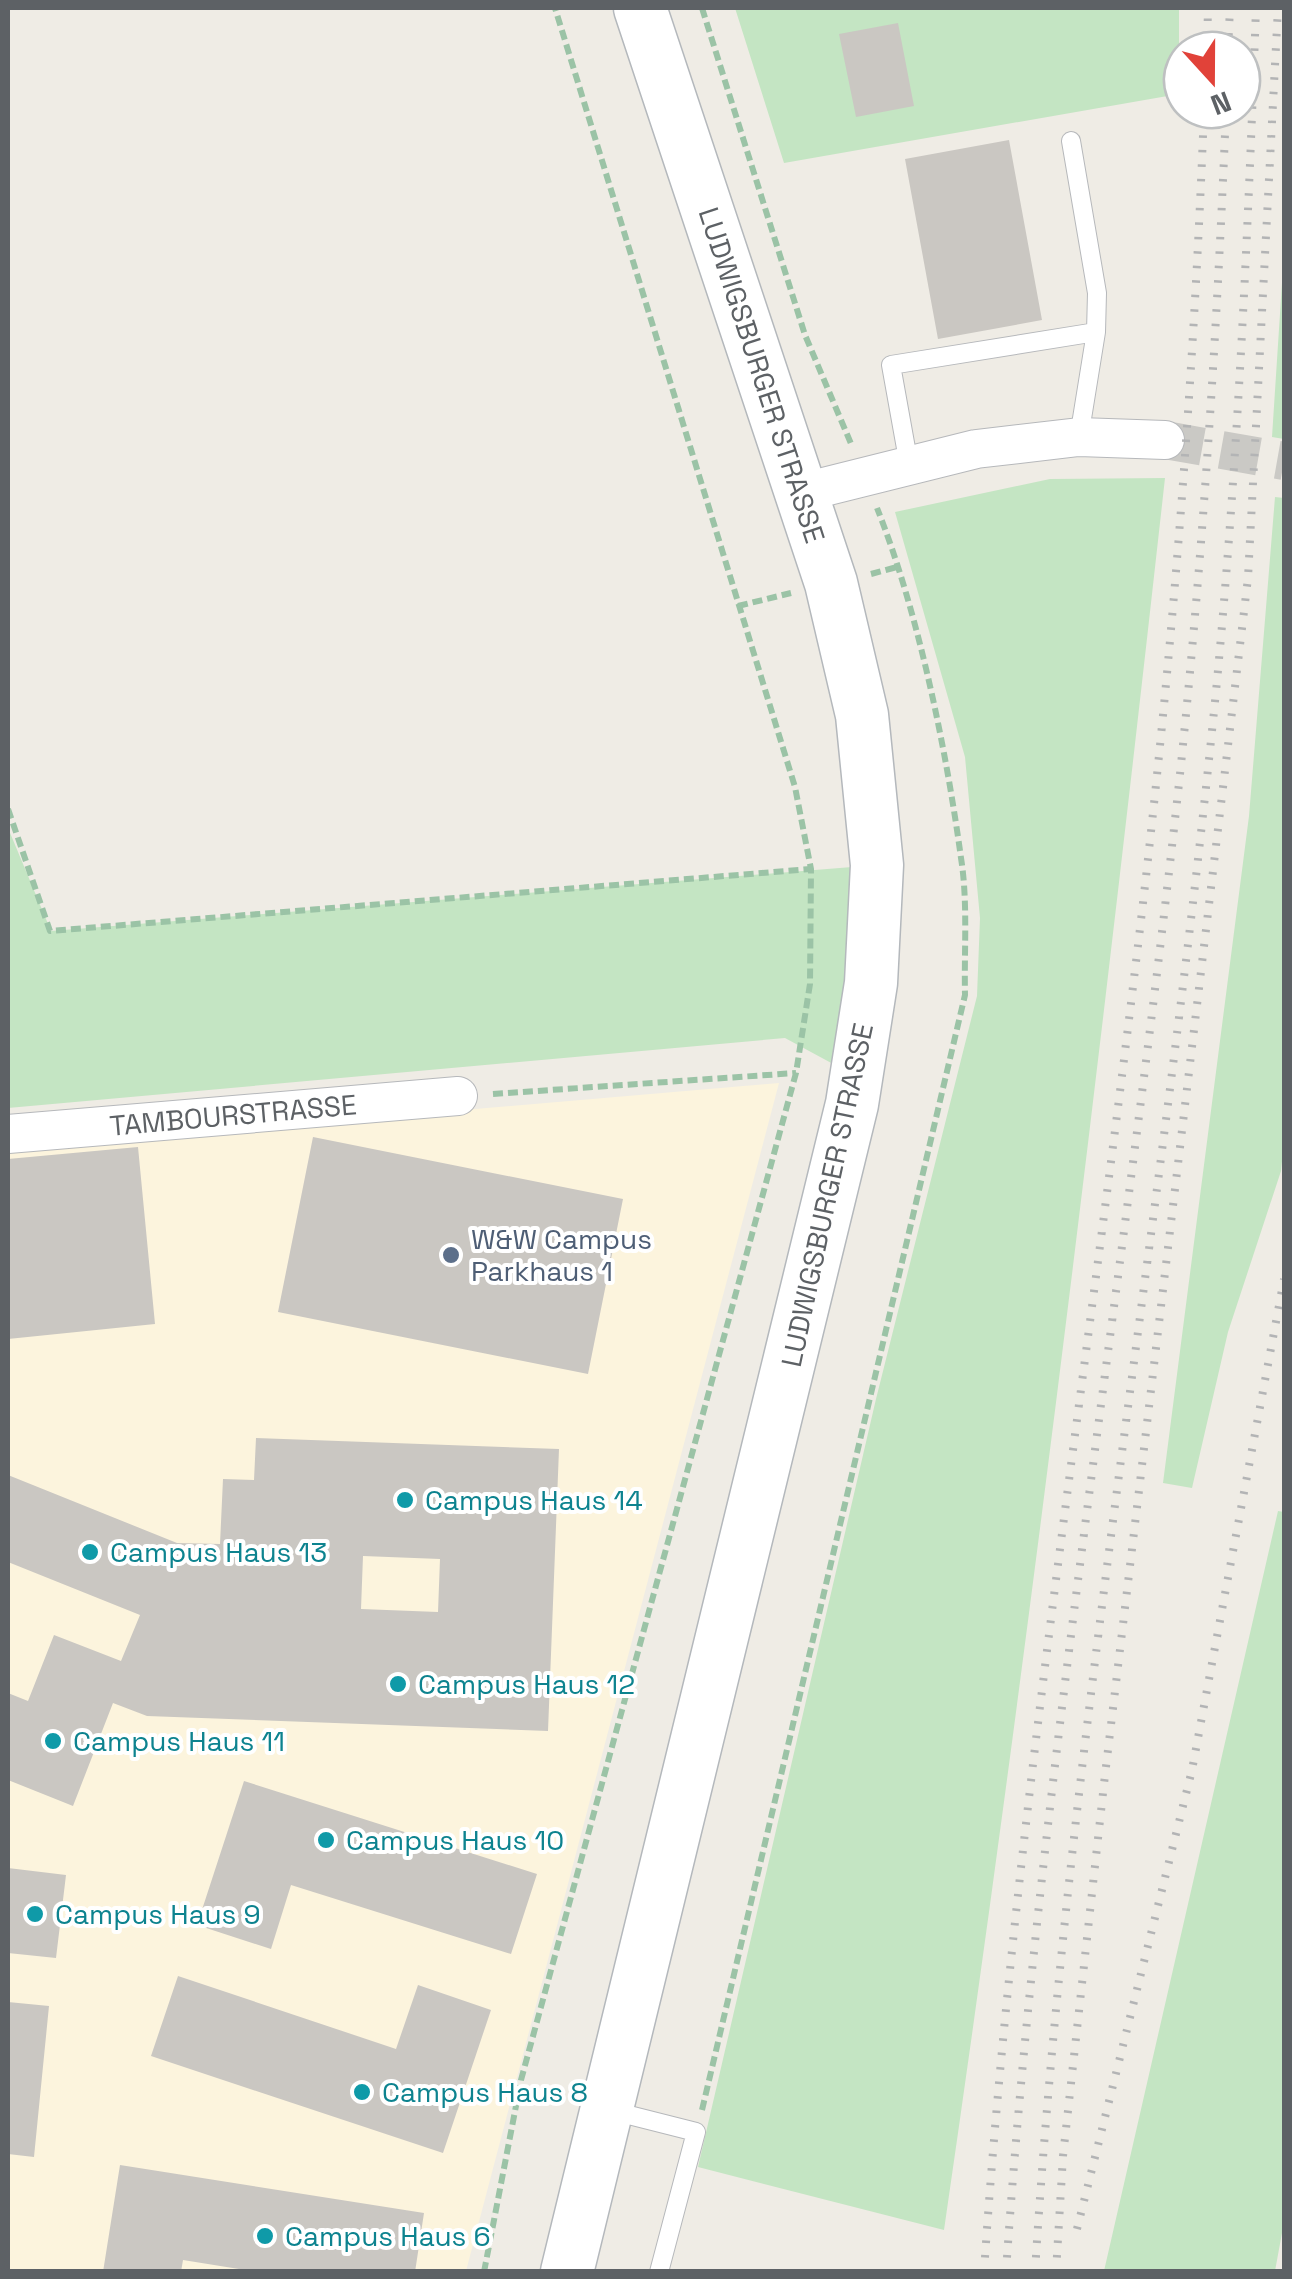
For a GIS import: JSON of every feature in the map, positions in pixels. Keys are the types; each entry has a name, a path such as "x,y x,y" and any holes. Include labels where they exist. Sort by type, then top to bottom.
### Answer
{"main road":[{"name":"LUDWIGSBURGER STRASSE","path":"567,2272 852,1104 871,983 877,865 862,715 830,584 640,8"}],"street":[{"path":"800,492 976,449 1079,436 1165,440"},
{"name":"TAMBOURSTRASSE","path":"8,1134 458,1096"}],"lane":[{"path":"1071,142 1097,292 1096,332 1079,436"},
{"path":"909,465 891,365 1096,332"},
{"path":"608,2110 696,2132 660,2272"}],"path":[{"path":"484,2272 521,2080 796,1072 810,984 811,869 795,787 554,8"},
{"path":"696,2132 965,996 962,860 928,689 892,546 805,335 702,8"},
{"path":"8,810 50,932 811,869"},
{"path":"458,1096 796,1072"}],"shaded area":[{"path":"779,1083 466,2271 8,2272 8,1149"}],"green space":[{"path":"735,8 1179,8 1179,30 1162,30 1162,97 784,163"},
{"path":"1284,252 1284,439 1272,437"},
{"path":"1165,478 1062,1355 944,2230 698,2167 876,1399 977,996 980,918 965,757 895,512 1050,479"},
{"path":"1275,497 1284,498 1284,1142 1281,1171 1228,1332 1192,1488 1163,1483 1249,816"},
{"path":"8,828 51,931 877,865 845,980 835,1065 785,1038 8,1108"},
{"path":"1278,1511 1284,1512 1284,2222 1275,2271 1104,2271"}],"building":[{"path":"898,23 914,106 856,117 839,34"},
{"path":"1009,140 1042,320 938,339 905,159"},
{"name":"W&W Campus Parkhaus 1","path":"313,1137 623,1199 588,1374 278,1312"},
{"path":"138,1147 155,1324 8,1339 8,1159"},
{"path":"256,1438 559,1449 548,1731 147,1716 113,1703 73,1806 8,1780 8,1693 28,1701 54,1635 121,1661 140,1615 8,1562 8,1475 177,1543 220,1544 223,1479 254,1480","holes":["363,1556 440,1559 438,1612 361,1609"]},
{"name":"Campus Haus 10","path":"244,1781 537,1874 511,1954 291,1885 271,1949 197,1925"},
{"name":"Campus Haus 9","path":"8,1868 66,1875 56,1958 8,1953"},
{"name":"Campus Haus 8","path":"178,1976 396,2049 418,1985 491,2010 443,2153 151,2056"},
{"path":"8,2002 49,2006 34,2157 8,2154"},
{"name":"Campus Haus 6","path":"120,2165 424,2213 415,2272 257,2272 183,2260 181,2272 103,2272"}],"tunnel":[{"path":"1165,440 1284,461"}],"railway":[{"path":"1207,30 1208,8"},
{"path":"1229,30 1230,8"},
{"path":"1035,2272 1070,1873 1196,880 1217,681 1241,344 1256,8"},
{"path":"1056,2272 1063,2156 1105,1775 1248,578 1278,8"},
{"path":"984,2272 1031,1783 1159,755 1187,433 1203,130"},
{"path":"1006,2272 1040,1896 1180,774 1208,442 1225,130"},
{"path":"1077,2229 1192,1770 1284,1279"}],"place":[{"name":"W&W Campus Parkhaus 1","path":"451,1255"},
{"name":"Campus Haus 14","path":"405,1500"},
{"name":"Campus Haus 13","path":"90,1552"},
{"name":"Campus Haus 12","path":"398,1684"},
{"name":"Campus Haus 11","path":"53,1741"},
{"name":"Campus Haus 10","path":"326,1840"},
{"name":"Campus Haus 9","path":"35,1914"},
{"name":"Campus Haus 8","path":"362,2092"},
{"name":"Campus Haus 6","path":"265,2236"}]}
